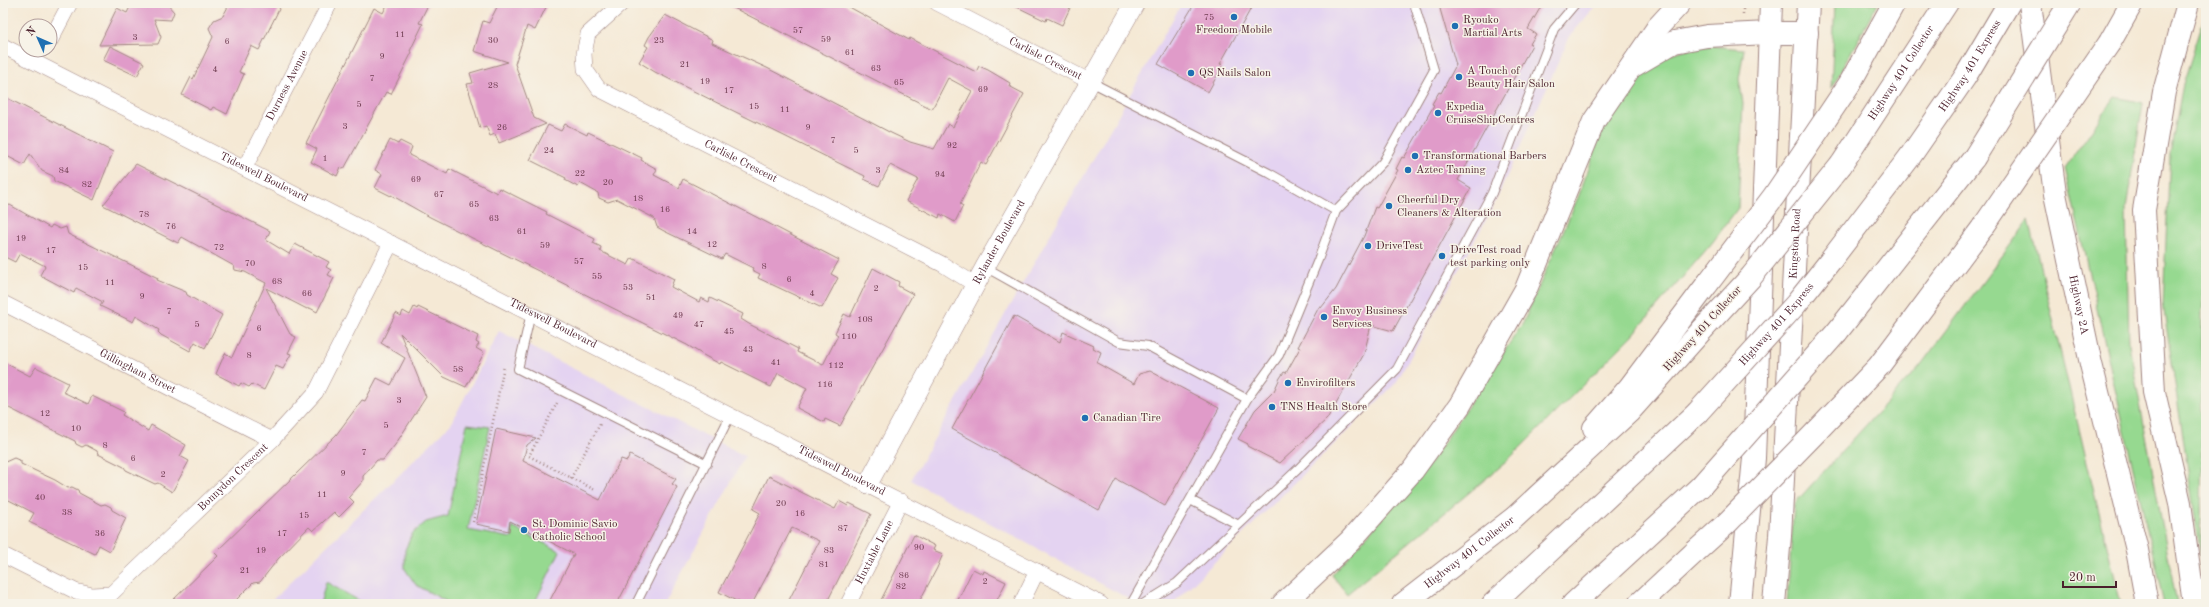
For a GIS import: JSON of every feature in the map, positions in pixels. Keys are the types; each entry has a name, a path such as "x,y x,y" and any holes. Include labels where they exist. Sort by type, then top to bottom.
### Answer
{"main road":[{"path":"1283,604 1350,541 1413,470 1460,405 1526,289 1594,121 1658,27 1680,3"},
{"path":"1740,604 1754,458 1771,3"},
{"name":"Kingston Road","path":"1774,604 1780,536 1808,3"},
{"path":"1514,518 1629,388 1774,196 1850,83 1894,3"},
{"name":"Highway 401 Collector","path":"1403,604 1514,518 1629,412 1751,277 1841,165 1947,3"},
{"name":"Highway 401 Express","path":"1493,604 1697,413 1796,304 1909,158 1965,77 2009,3"},
{"name":"Highway 2A","path":"2030,3 2055,194 2091,364 2138,550 2147,604"},
{"path":"1573,604 1701,486 1837,332 1974,158 2070,3"},
{"path":"1639,604 1727,523 1879,366 1983,227 2110,42 2132,3"},
{"path":"2188,3 2164,92 2144,210 2154,392 2180,503 2194,604"},
{"path":"1629,68 1674,42 1707,36 1807,33"}],"street":[{"path":"58,26 70,3"},
{"name":"Durness Avenue","path":"245,167 330,3"},
{"name":"Carlisle Crescent","path":"622,3 588,34 584,54 585,69 599,89 942,264 976,285"},
{"name":"Carlisle Crescent","path":"937,3 1089,81"},
{"name":"Rylander Boulevard","path":"868,484 985,267 1134,3"},
{"name":"Tideswell Boulevard","path":"3,46 245,167 391,243 531,313 730,416 868,484 1101,604"},
{"path":"39,64 42,58"},
{"name":"Bonnydon Crescent","path":"3,555 75,591 92,595 111,594 272,440 316,392 391,243"},
{"name":"Gillingham Street","path":"3,302 272,440"},
{"name":"Huxtable Lane","path":"848,604 901,501"},
{"path":"1021,604 1037,571"}],"lane":[{"path":"1131,604 1247,398 1278,356 1318,260 1336,211 1383,162 1434,70 1414,3"},
{"path":"1143,604 1176,583 1271,492 1298,469 1397,369 1492,192 1554,30 1576,3"},
{"path":"1089,81 1269,173 1336,211"},
{"path":"985,267 1119,342 1148,346 1247,398"},
{"path":"531,313 518,369 707,464"},
{"path":"636,604 730,416"},
{"path":"1190,500 1237,524"}],"path":[{"path":"473,522 505,362"},
{"path":"563,391 529,456 595,490"},
{"path":"571,478 606,413"}],"shaded area":[{"path":"1182,3 1598,3 1570,36 1492,209 1396,383 1172,604 1138,604 911,480"},
{"name":"St. Dominic Savio Catholic School","path":"499,331 745,456 665,604 268,604 451,424"}],"green space":[{"path":"1835,3 1878,3 1831,89"},
{"path":"2206,12 2206,269 2202,312 2201,557 2163,304 2170,154 2183,84"},
{"path":"1700,45 1744,49 1739,79 1743,103 1738,208 1712,243 1632,336 1506,462 1347,594 1332,575 1429,465 1523,323 1579,195 1603,128 1633,80 1655,59"},
{"path":"2115,97 2143,103 2126,209 2129,344 2177,604 2164,604 2065,168"},
{"path":"2029,220 2121,604 1787,604 1794,504 1920,366"},
{"path":"467,424 490,427 468,530 512,538 512,527 560,551 534,604 451,604 416,585 405,569 405,550 412,534 426,522 448,516"},
{"path":"326,582 365,604 320,604"}],"building":[{"path":"132,3 166,3 174,12 171,20 154,19 161,37 158,44 99,45 117,8 127,13"},
{"path":"230,3 282,3 259,50 251,46 239,72 244,74 227,114 213,107 211,110 182,95 191,77 193,79 213,37 209,28 214,20 223,16"},
{"path":"388,3 429,3 419,23 423,24 410,51 412,52 391,94 386,92 344,169 341,167 337,176 311,162 317,149 306,143 374,8 383,13"},
{"path":"499,3 548,3 535,30 527,26 515,64 534,118 546,124 499,143 495,134 490,136 486,126 480,128 467,84 473,83 470,73 508,62 474,51 483,21 489,23"},
{"path":"724,3 842,3 909,40 910,38 976,72 979,66 988,70 1010,83 1009,86 1024,94 986,165 981,162 960,204 963,206 955,222 940,214 939,218 906,201 918,179 890,165 879,186 864,179 865,176 655,72 639,62 648,47 645,45 649,37 665,15 713,40 712,43 767,68 891,133 910,142 934,149 948,124 953,127 972,91 948,78 932,109"},
{"path":"1009,3 1060,3 1070,8 1062,25 1047,18 1046,21"},
{"path":"1195,3 1254,3 1220,64 1223,65 1208,92 1158,64"},
{"path":"1444,3 1543,3 1528,29 1536,34 1530,44 1532,45 1458,180 1471,188 1393,331 1371,325 1364,354 1327,419 1280,463 1247,446 1248,444 1238,439 1255,410 1274,391 1284,372 1286,373 1300,348 1298,347 1319,307 1321,308 1336,289 1364,236 1375,207 1377,208 1398,170 1396,169 1402,157 1404,158 1434,105 1432,104 1439,92 1441,93 1456,65 1440,9"},
{"path":"110,46 144,63 137,76 103,60"},
{"path":"3,96 113,152 94,200 54,181 53,176 42,171 30,154 24,165 3,154"},
{"path":"565,124 587,135 588,132 642,158 641,160 657,169 654,175 679,188 683,179 839,260 831,274 838,278 822,308 758,278 760,274 752,270 753,268 725,254 722,259 664,231 657,227 654,218 617,199 608,202 599,198 598,193 580,183 578,187 565,180 566,178 530,160 548,125 561,131"},
{"path":"390,140 398,144 400,141 412,147 409,155 447,174 449,169 497,193 499,188 547,212 546,214 595,239 593,243 601,247 600,251 628,265 632,258 674,279 671,287 699,302 701,298 709,302 710,298 743,314 741,319 798,349 797,352 823,365 838,335 835,333 844,314 850,317 873,268 899,282 898,286 913,294 840,426 825,419 824,422 797,408 807,388 778,373 771,387 721,362 720,364 687,345 375,188 382,174 375,170"},
{"path":"136,164 270,231 266,240 289,254 295,244 329,262 326,267 331,270 328,275 334,278 317,312 310,308 307,309 266,288 290,334 296,337 288,353 291,354 283,369 276,366 264,390 252,384 249,387 241,383 239,386 216,374 225,353 232,357 266,283 245,272 235,270 234,266 182,237 178,243 103,205"},
{"path":"10,205 50,228 52,225 60,229 66,227 68,234 158,278 157,280 186,292 187,295 222,315 205,348 195,342 190,351 161,335 158,332 159,330 136,316 133,322 100,306 103,302 76,288 74,293 40,275 45,266 20,253 15,262 3,256 3,207"},
{"path":"414,307 417,309 418,307 478,336 476,342 479,344 476,348 484,353 466,387 444,377 400,333 426,397 395,445 383,460 377,460 363,476 363,481 349,497 354,502 339,517 334,512 313,531 309,527 278,559 260,582 253,583 232,604 169,604 218,556 215,553 336,435 362,400 365,401 377,378 391,385 405,358 381,343 396,313 401,316 403,311 410,315"},
{"name":"Canadian Tire","path":"1014,316 1060,342 1063,332 1094,346 1093,348 1101,352 1097,363 1134,384 1139,374 1150,371 1219,408 1165,506 1116,479 1099,510 952,429"},
{"path":"3,362 30,376 36,367 68,383 63,392 88,404 92,396 124,412 122,415 148,431 151,425 186,445 180,456 189,461 172,492 158,483 155,484 126,470 124,467 98,454 97,451 86,445 82,447 76,444 75,441 3,405"},
{"path":"496,429 536,438 527,445 523,461 600,500 621,459 627,461 630,455 676,479 672,484 677,487 617,604 548,604 574,554 510,521 509,531 476,524"},
{"path":"14,458 21,461 21,464 55,480 68,488 72,487 78,490 79,493 101,505 105,504 111,507 112,510 126,518 110,551 99,545 95,554 29,522 34,513 3,497 3,463"},
{"path":"769,476 835,509 839,501 848,506 849,503 871,514 826,604 787,604 819,541 792,528 752,604 742,604 719,592 760,513 753,509"},
{"path":"914,535 935,546 933,550 943,554 937,568 918,604 879,604"},
{"path":"973,569 983,574 984,571 1006,582 995,604 956,604"}],"place":[{"name":"Freedom Mobile","path":"1234,17"},
{"name":"Ryouko Martial Arts","path":"1455,26"},
{"name":"QS Nails Salon","path":"1191,73"},
{"name":"A Touch of Beauty Hair Salon","path":"1459,77"},
{"name":"Expedia CruiseShipCentres","path":"1438,113"},
{"name":"Transformational Barbers","path":"1415,156"},
{"name":"Aztec Tanning","path":"1408,170"},
{"name":"Cheerful Dry Cleaners & Alteration","path":"1389,206"},
{"name":"DriveTest","path":"1368,246"},
{"name":"DriveTest road test parking only","path":"1442,256"},
{"name":"Envoy Business Services","path":"1324,317"},
{"name":"Envirofilters","path":"1288,383"},
{"name":"TNS Health Store","path":"1272,407"},
{"name":"Canadian Tire","path":"1085,418"},
{"name":"St. Dominic Savio Catholic School","path":"524,530"}]}
